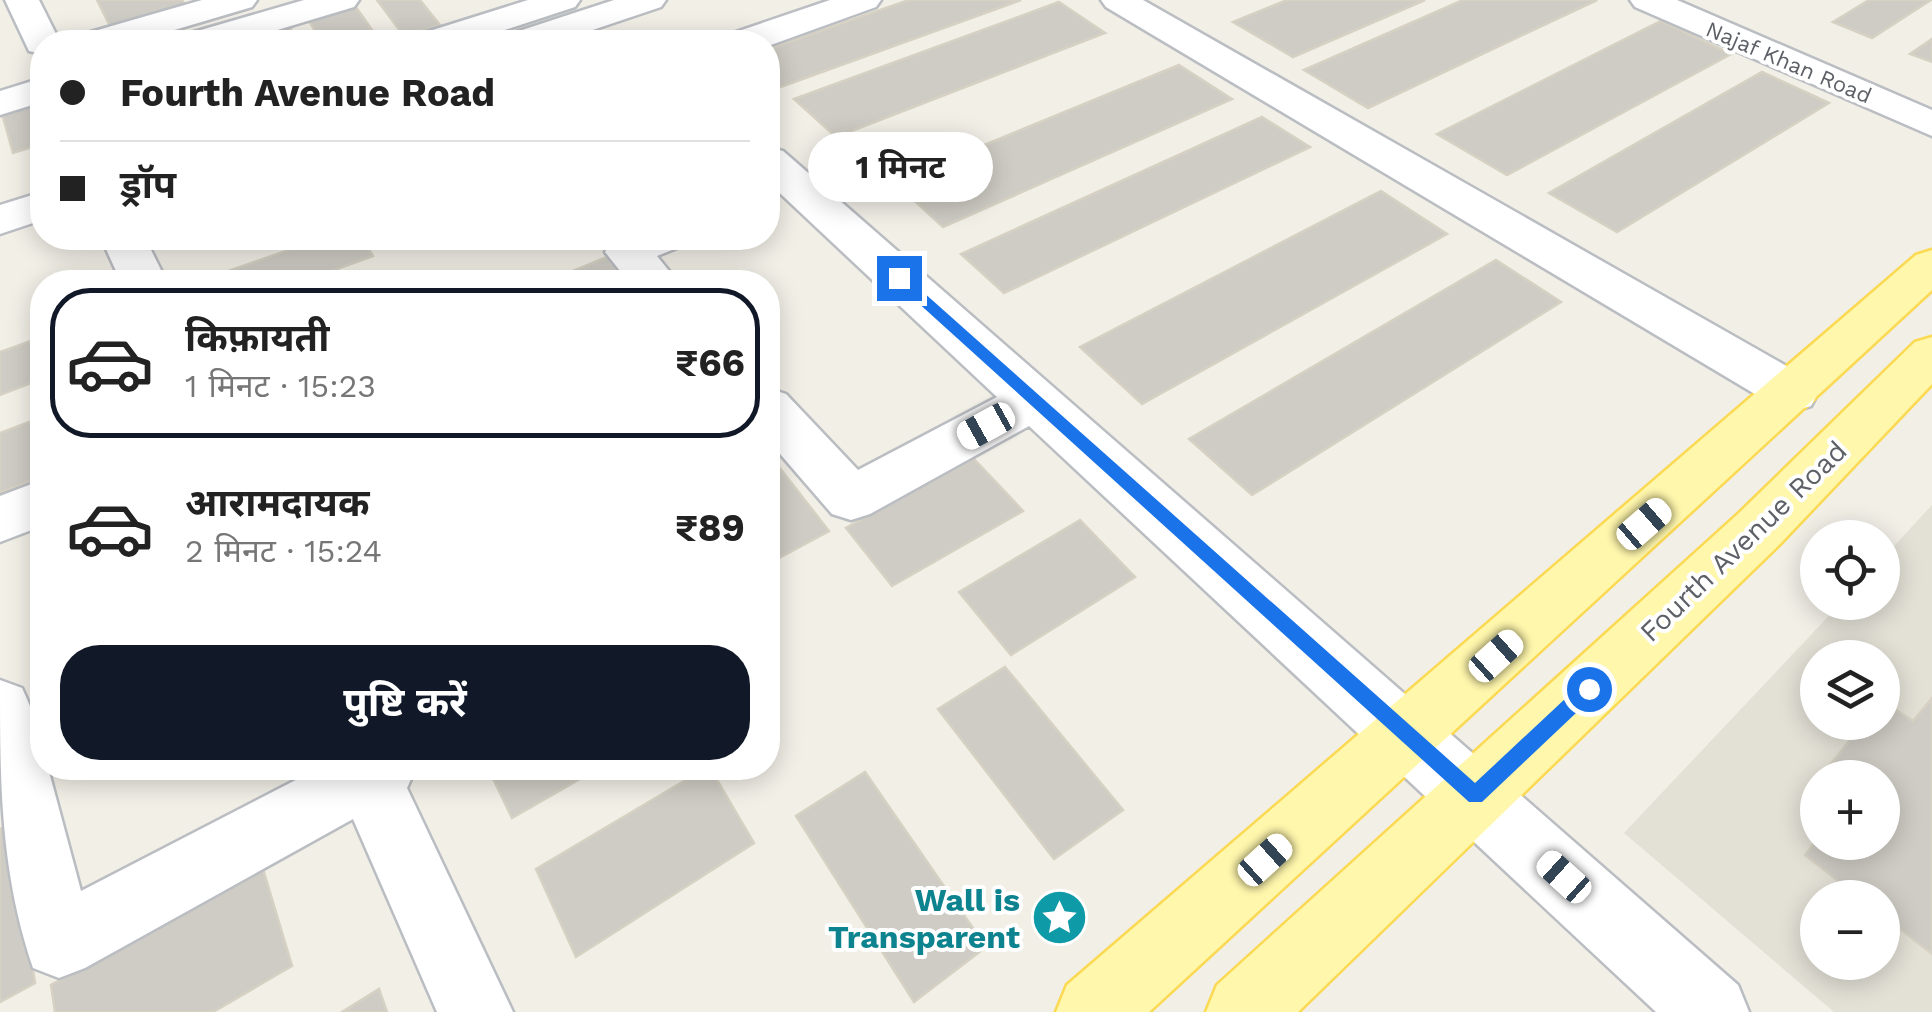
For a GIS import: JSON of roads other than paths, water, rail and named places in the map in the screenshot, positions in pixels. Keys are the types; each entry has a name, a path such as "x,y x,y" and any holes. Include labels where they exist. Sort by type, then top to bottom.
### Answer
{"main road":[{"path":"1094,1012 1932,266"},
{"name":"Fourth Avenue Road","path":"1244,1012 1759,529 1932,354"}],"street":[{"path":"22,0 36,30"},
{"path":"137,30 240,0"},
{"path":"241,30 342,0"},
{"path":"470,30 563,0"},
{"path":"548,30 598,7 649,0"},
{"path":"778,30 864,0"},
{"path":"1118,0 1792,394"},
{"name":"Najaf Khan Road","path":"1647,0 1932,124"},
{"path":"598,7 624,30"},
{"path":"0,102 30,93"},
{"path":"0,185 30,175"},
{"path":"780,181 1034,400 1711,1012"},
{"path":"0,220 30,209"},
{"path":"633,250 628,252 644,270"},
{"path":"780,420 851,499 1034,400"},
{"path":"0,520 30,507"},
{"path":"0,708 58,942 355,780"},
{"path":"376,780 475,1012"}],"place":[{"name":"Wall is Transparent","path":"1059,918"}]}
